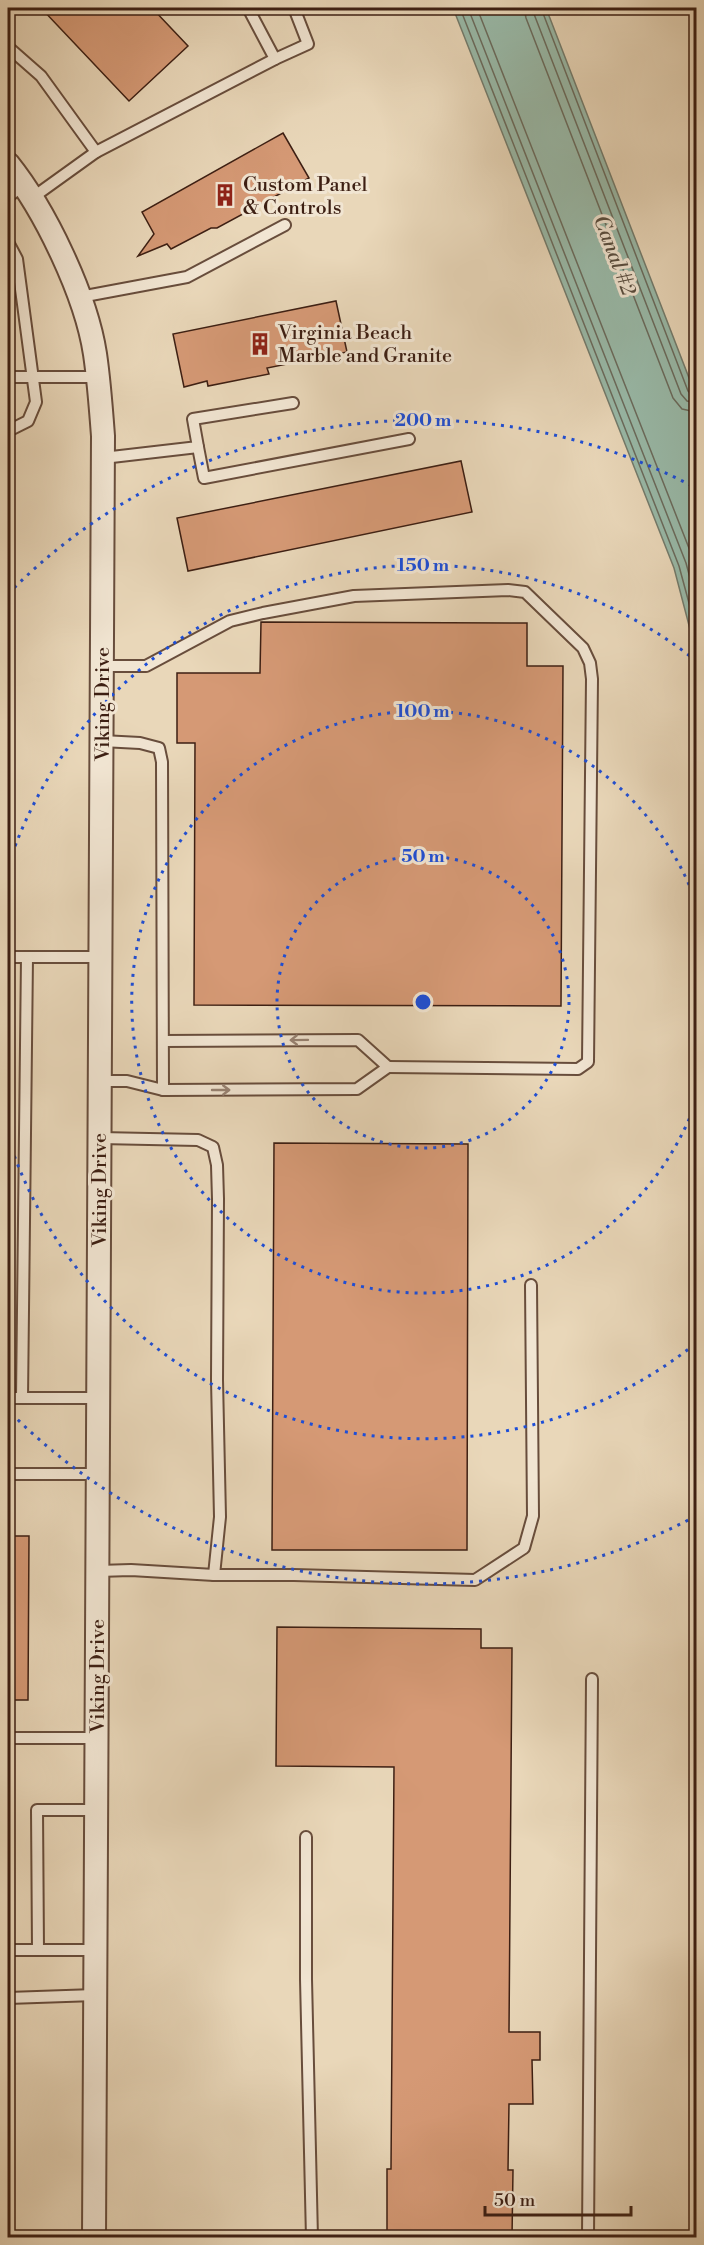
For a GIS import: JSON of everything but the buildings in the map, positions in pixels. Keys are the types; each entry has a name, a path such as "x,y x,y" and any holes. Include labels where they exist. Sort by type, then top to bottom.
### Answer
{"street":[{"name":"Viking Drive","path":"8,165 21,193 77,286 95,352 103,458 94,2238"}],"lane":[{"path":"249,8 275,59"},
{"path":"21,193 275,59 308,44 294,8"},
{"path":"8,47 41,76 96,152"},
{"path":"80,297 187,277 285,225"},
{"path":"8,242 17,259 36,402 28,421 8,431"},
{"path":"8,376 98,377"},
{"path":"293,403 193,419 204,478 409,439"},
{"path":"103,458 198,447"},
{"path":"100,1081 127,1081 163,1090 357,1089 388,1067 578,1070 588,1062 592,680 590,663 583,648 525,592 508,590 354,596 230,621 146,666 102,666"},
{"path":"102,741 140,742 159,748 162,762 163,1090"},
{"path":"8,957 101,957"},
{"path":"21,1398 27,957"},
{"path":"163,1041 358,1040 388,1067"},
{"path":"100,1138 198,1140 213,1147 217,1165 218,1199 217,1380 220,1517 214,1575"},
{"path":"98,1571 475,1580 524,1548 533,1516 531,1285"},
{"path":"8,1398 98,1398"},
{"path":"8,1473 98,1474"},
{"path":"588,2238 592,1679"},
{"path":"8,1738 97,1738"},
{"path":"38,1950 37,1810 96,1810"},
{"path":"306,1837 306,1979 312,2238"},
{"path":"8,1950 96,1950"},
{"path":"8,1998 95,1995"}],"water":[{"name":"Canal #2","path":"453,8 546,8 696,396 696,652 674,568"},
{"path":"696,2034 696,2237 693,2238 693,2237"}],"place":[{"name":"Custom Panel & Controls","path":"225,195"},
{"name":"Virginia Beach Marble and Granite","path":"260,344"}]}
